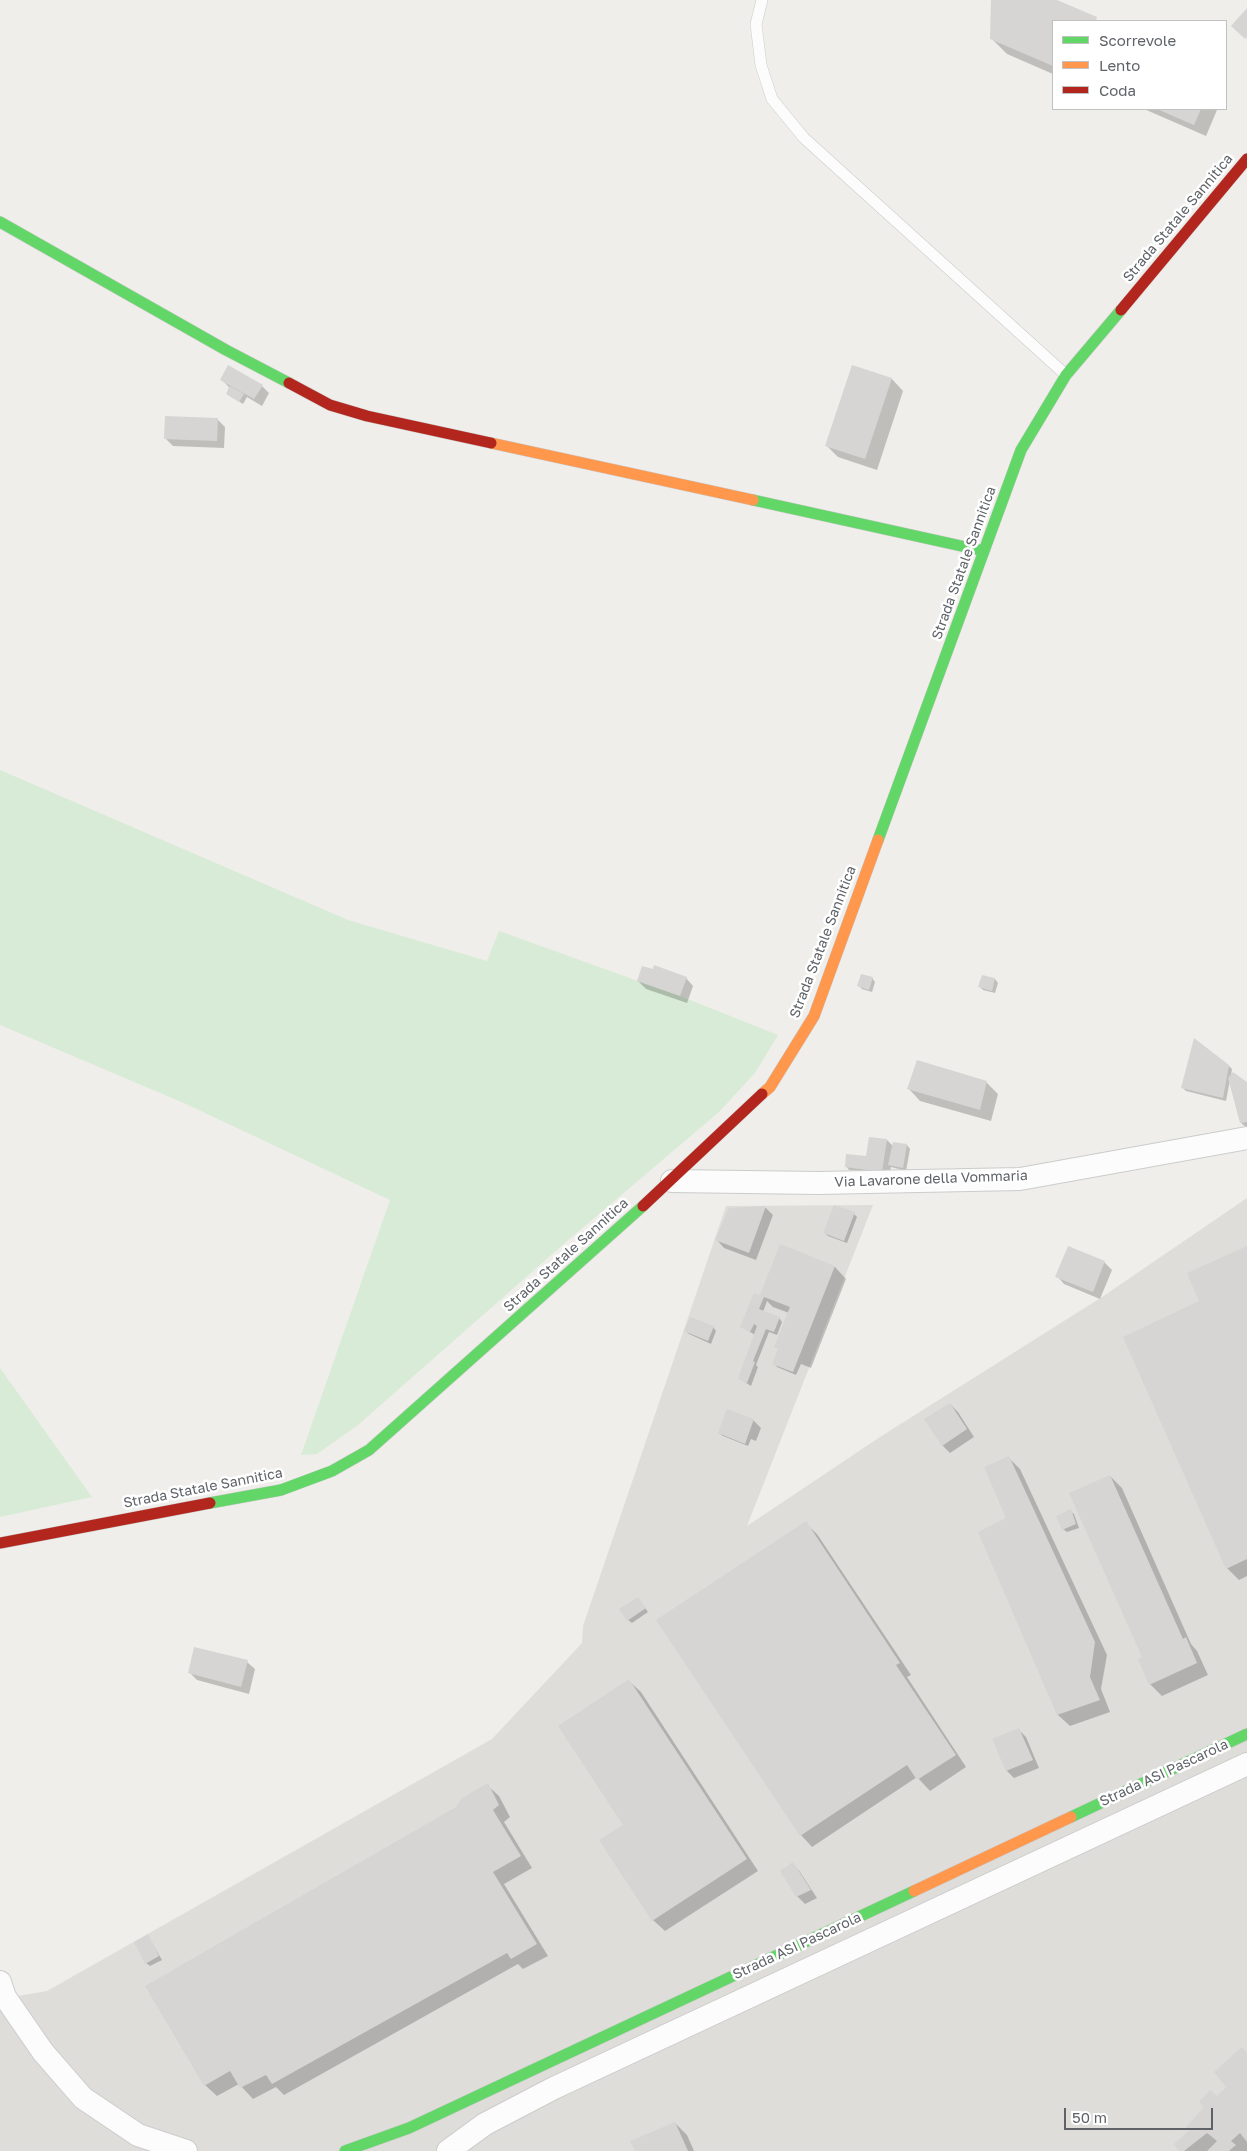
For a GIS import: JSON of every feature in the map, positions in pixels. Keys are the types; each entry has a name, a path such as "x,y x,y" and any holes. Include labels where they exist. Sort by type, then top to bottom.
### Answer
{"street":[{"name":"Strada Statale Sannitica","path":"0,1543 281,1490 332,1471 369,1450 672,1181 770,1087 814,1016 1022,450 1066,375 1247,159"},
{"path":"0,222 226,350 330,405 367,416 984,551"},
{"name":"Via Lavarone della Vommaria","path":"672,1181 818,1183 1020,1179 1247,1138"},
{"name":"Strada ASI Pascarola","path":"345,2151 409,2128 1247,1734"},
{"name":"Strada ASI Pascarola","path":"448,2151 485,2124 554,2088 1247,1764"},
{"path":"0,1982 5,1997 43,2052 83,2098 138,2135 186,2151"}],"lane":[{"path":"762,0 756,24 761,65 772,99 804,138 1066,375"}],"shaded area":[{"path":"1247,1198 1247,2151 0,2151 0,1999 47,1991 492,1739 582,1643 583,1626 726,1206 873,1205 747,1526 880,1437 1102,1297"}],"green space":[{"path":"0,770 348,920 487,961 499,931 680,996 778,1035 755,1073 719,1112 566,1242 358,1425 317,1454 301,1455 390,1200 186,1104 0,1025"},
{"path":"0,1368 92,1497 0,1517"}],"building":[{"path":"991,0 1057,0 1097,17 1096,20 1052,20 1052,66 990,39"},
{"path":"1247,8 1247,37 1245,39 1231,26"},
{"path":"1159,110 1201,110 1194,125"},
{"path":"228,365 263,385 254,399 220,380"},
{"path":"852,365 892,378 865,459 825,446"},
{"path":"230,386 244,394 239,402 226,394"},
{"path":"165,416 218,418 217,441 164,439"},
{"path":"654,965 687,977 680,996 637,981 642,966 653,969"},
{"path":"861,974 873,977 869,990 857,986"},
{"path":"982,975 995,978 992,991 978,987"},
{"path":"1194,1038 1229,1065 1223,1098 1181,1088"},
{"path":"917,1060 987,1081 980,1110 907,1089"},
{"path":"1233,1072 1247,1082 1247,1122 1240,1123 1228,1078"},
{"path":"869,1137 887,1139 882,1172 845,1167 846,1154 866,1156"},
{"path":"893,1142 907,1144 903,1168 888,1165"},
{"path":"834,1205 855,1212 844,1241 823,1233"},
{"path":"766,1206 749,1253 715,1240 729,1208"},
{"path":"780,1244 835,1266 793,1372 772,1364 778,1349 774,1347 790,1307 764,1297 759,1309 780,1317 774,1332 766,1329 753,1361 755,1362 747,1383 738,1379 757,1326 754,1324 750,1332 740,1327 754,1293 760,1295"},
{"path":"1068,1246 1105,1261 1093,1292 1055,1277"},
{"path":"1247,1246 1247,1559 1226,1569 1123,1337 1199,1301 1187,1273"},
{"path":"690,1317 714,1326 708,1341 684,1331"},
{"path":"950,1403 967,1429 942,1446 924,1419"},
{"path":"727,1409 754,1419 745,1444 718,1433"},
{"path":"1009,1456 1095,1642 1090,1677 1100,1700 1057,1715 978,1532 1006,1518 984,1467"},
{"path":"1110,1475 1183,1639 1186,1637 1197,1663 1149,1685 1138,1659 1142,1657 1069,1493"},
{"path":"1071,1509 1076,1524 1062,1530 1056,1516"},
{"path":"806,1521 900,1663 896,1665 956,1755 917,1780 907,1765 800,1836 656,1620"},
{"path":"638,1597 646,1608 627,1621 619,1609"},
{"path":"194,1647 248,1660 241,1687 188,1673"},
{"path":"629,1679 747,1859 652,1921 599,1840 623,1825 558,1726"},
{"path":"1019,1728 1033,1760 1006,1771 992,1739"},
{"path":"488,1783 499,1805 493,1810 521,1856 493,1872 537,1944 511,1959 507,1953 272,2084 266,2075 240,2088 230,2071 204,2086 145,1986 456,1807 462,1798"},
{"path":"793,1862 811,1890 796,1897 780,1871"},
{"path":"148,1934 159,1956 145,1964 134,1942"},
{"path":"1242,2047 1247,2052 1247,2142 1240,2133 1231,2141 1236,2145 1229,2151 1207,2151 1217,2141 1207,2133 1184,2151 1179,2151 1174,2144 1189,2131 1186,2127 1204,2107 1199,2102 1210,2090 1217,2096 1226,2087 1214,2072"},
{"path":"675,2122 688,2151 635,2151 630,2141"}],"traffic: fast":[{"path":"0,222 226,350 289,383"},
{"path":"878,840 1021,450 1066,375 1121,310"},
{"path":"753,500 984,551"},
{"path":"210,1503 281,1490 332,1471 369,1450 643,1206"},
{"path":"1071,1817 1247,1734"},
{"path":"345,2151 409,2128 914,1891"}],"traffic: slow":[{"path":"491,443 753,500"},
{"path":"762,1094 770,1087 814,1016 878,840"},
{"path":"914,1891 1071,1817"}],"traffic: jam":[{"path":"1121,310 1247,159"},
{"path":"289,383 330,405 367,416 491,443"},
{"path":"643,1206 762,1094"},
{"path":"0,1543 210,1503"}]}
